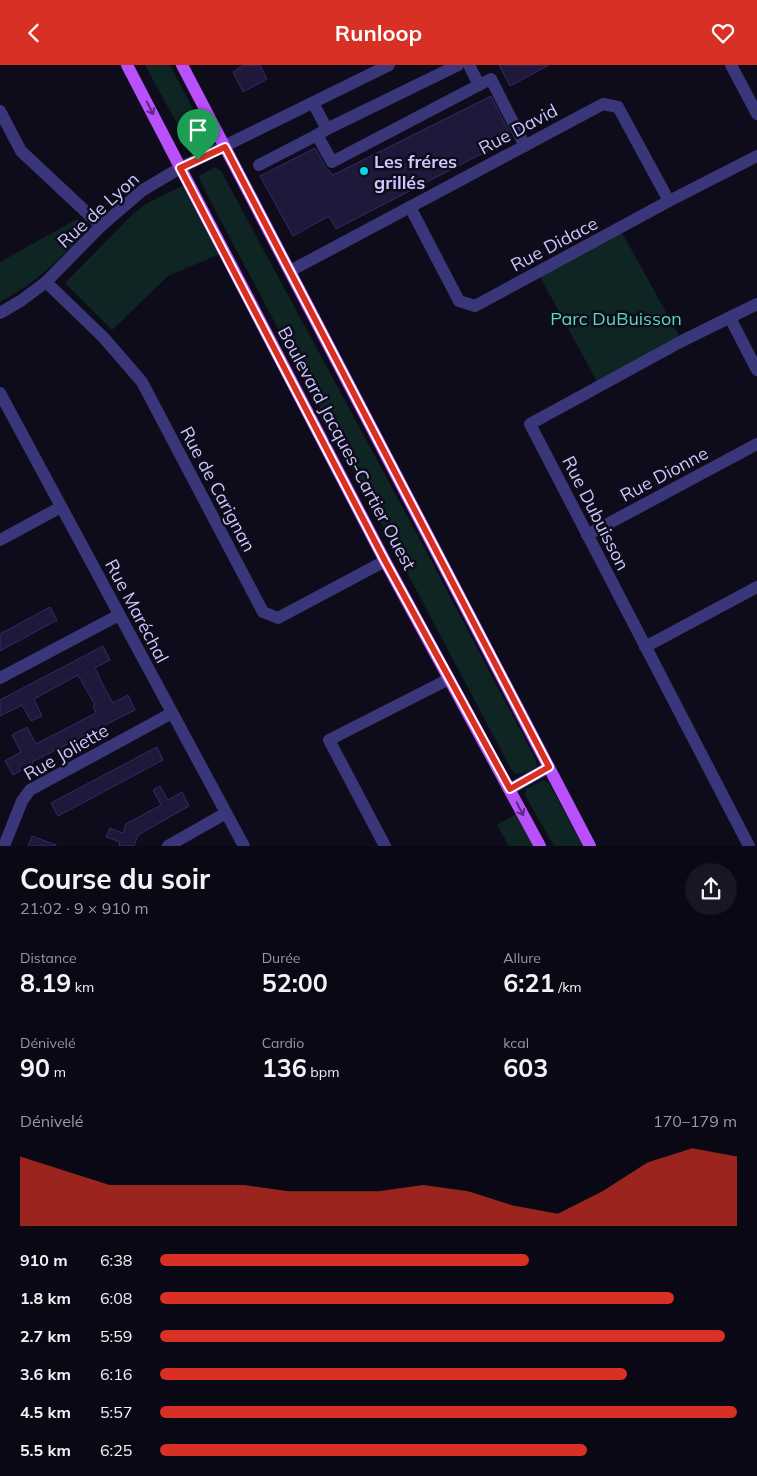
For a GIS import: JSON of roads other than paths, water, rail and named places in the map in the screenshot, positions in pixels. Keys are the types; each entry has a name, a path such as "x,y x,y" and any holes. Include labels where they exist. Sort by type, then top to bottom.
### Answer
{"main road":[{"name":"Boulevard Jacques-Cartier Ouest","path":"127,65 385,561 540,846"},
{"name":"Boulevard Jacques-Cartier Ouest","path":"182,65 590,846"}],"street":[{"name":"Rue de Lyon","path":"0,313 22,300 46,282 101,226 143,190 180,168 390,65"},
{"path":"259,165 458,65"},
{"path":"469,65 479,85"},
{"path":"731,65 757,114"},
{"path":"313,103 332,163 491,79 525,146"},
{"name":"Rue David","path":"290,271 603,104 618,107 669,201"},
{"path":"0,111 21,151 101,226"},
{"name":"Rue Didace","path":"410,207 459,301 475,306 669,201 757,156"},
{"name":"Rue de Carignan","path":"46,282 97,331 142,382 263,612 278,618 385,561"},
{"name":"Rue Dubuisson","path":"749,846 530,424 757,304"},
{"path":"730,318 757,370"},
{"name":"Rue Maréchal","path":"0,393 4,409 62,507 244,846"},
{"name":"Rue Dionne","path":"587,535 757,444"},
{"path":"0,540 62,507"},
{"path":"645,647 757,587"},
{"path":"0,678 119,615"},
{"path":"385,846 329,740 449,679"},
{"name":"Rue Joliette","path":"4,846 22,801 30,790 172,713"},
{"path":"510,789 549,767"},
{"path":"168,846 226,813"}],"place":[{"name":"Les fréres grillés","path":"364,171"}],"park label":[{"name":"Parc DuBuisson","path":"616,318"}]}
